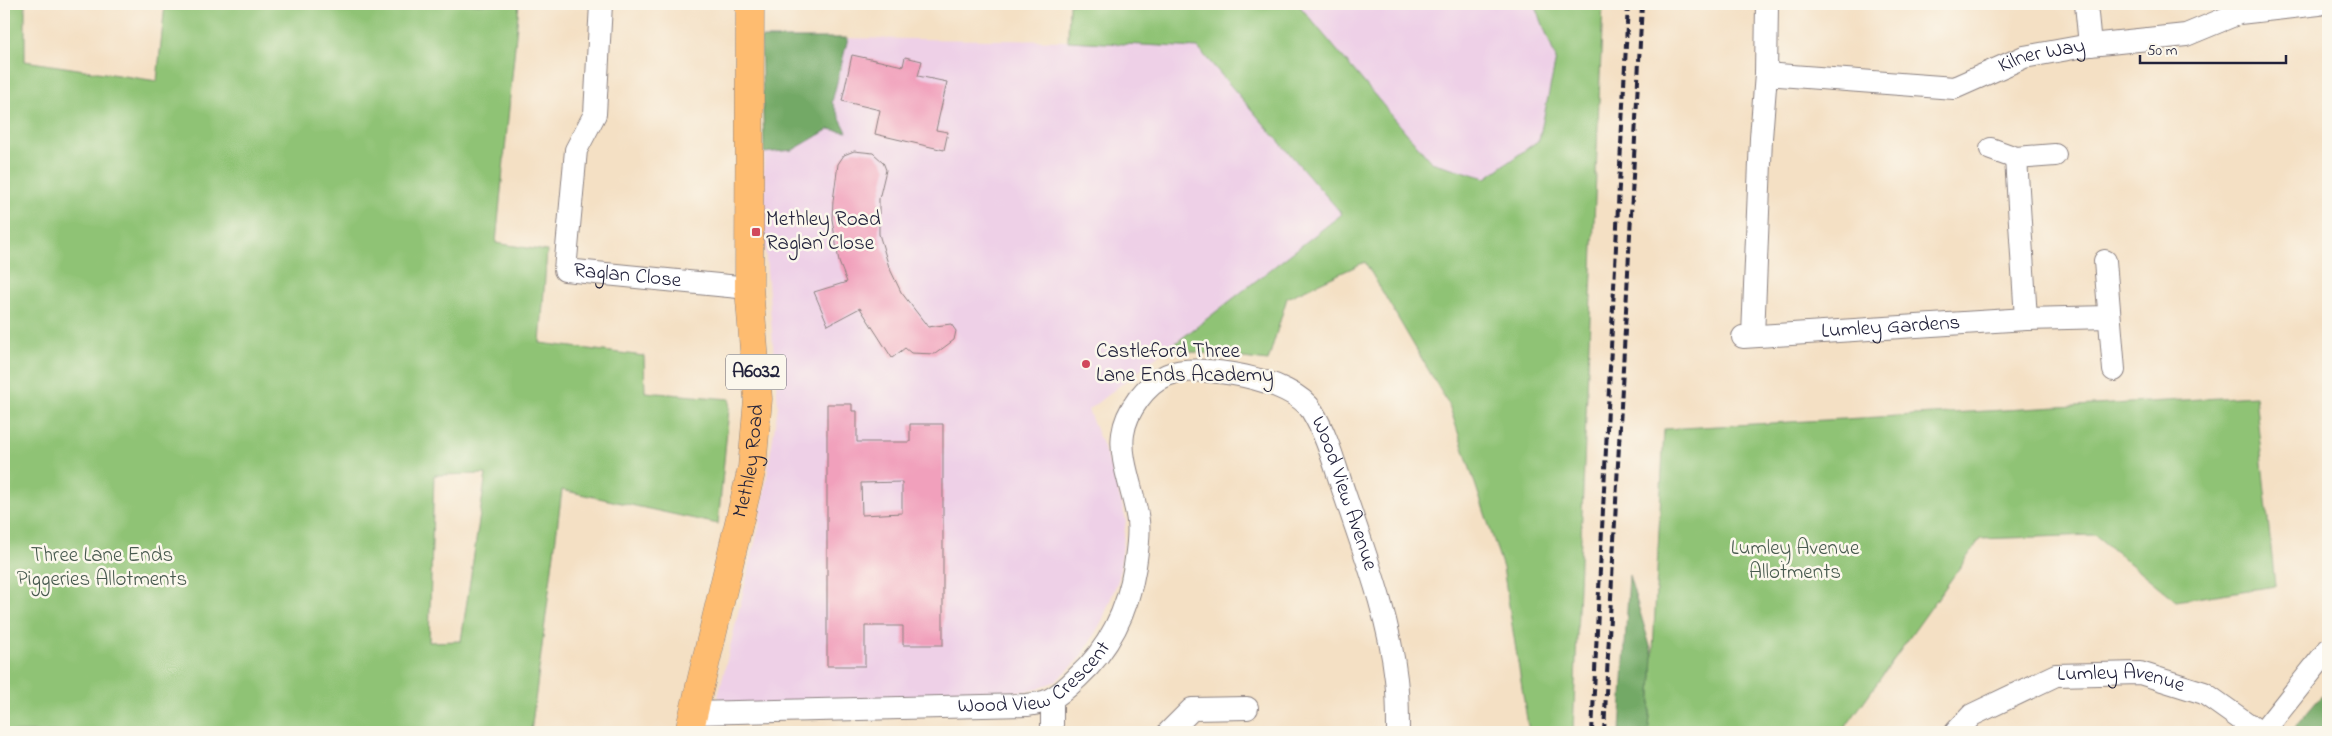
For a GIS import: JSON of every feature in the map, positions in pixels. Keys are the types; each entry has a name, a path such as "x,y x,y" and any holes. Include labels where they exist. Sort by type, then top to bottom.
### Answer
{"main road":[{"name":"Methley Road","path":"691,723 752,468 758,399 749,288 750,4"}],"street":[{"name":"Raglan Close","path":"602,4 595,114 576,150 565,270 749,288"},
{"path":"1766,74 1767,4"},
{"path":"2086,4 2090,45"},
{"name":"Kilner Way","path":"1766,74 1954,88 2024,56 2090,45 2186,35 2240,13 2319,4"},
{"name":"Lumley Gardens","path":"1766,74 1748,336 2026,319 2109,317"},
{"path":"1991,149 2016,158 2054,155"},
{"path":"2016,158 2026,319"},
{"path":"2105,261 2114,370"},
{"name":"Wood View Avenue","path":"1167,376 1177,372 1203,372 1241,376 1276,384 1294,393 1312,410 1331,456 1374,581 1394,664 1398,732"},
{"name":"Wood View Crescent","path":"691,723 1027,705 1052,699 1070,685 1096,659 1119,624 1131,592 1138,548 1138,522 1122,436 1130,412 1146,391 1167,376"},
{"path":"2263,732 2328,650"},
{"name":"Lumley Avenue","path":"1956,732 1972,715 2056,675 2140,673 2204,693 2258,732"},
{"path":"1052,699 1052,732"},
{"path":"1169,732 1192,709 1247,708"}],"shaded area":[{"path":"1298,4 1535,4 1557,59 1539,141 1486,178 1431,163"},
{"name":"Castleford Three Lane Ends Academy","path":"761,37 1068,41 1198,48 1343,214 1088,410 1112,469 1126,520 1119,578 1102,621 1081,658 1056,681 1031,691 732,707 718,697 759,526 778,406 762,209 764,153"}],"green space":[{"name":"Three Lane Ends Piggeries Allotments","path":"4,4 25,4 25,61 157,81 165,4 519,4 496,243 547,251 540,343 644,356 645,392 730,399 718,524 562,490 531,732 4,732","holes":["486,474 461,641 429,642 434,475"]},
{"path":"1069,4 1298,4 1431,162 1486,178 1539,140 1556,59 1535,4 1603,4 1573,732 1529,732 1503,568 1449,405 1365,262 1287,298 1268,361 1168,349 1342,214 1198,48 1068,41"},
{"path":"761,38 848,38 832,102 847,132 829,129 793,150 764,153"},
{"name":"Lumley Avenue Allotments","path":"2255,396 2275,586 2176,601 2095,535 1980,539 1842,732 1649,732 1664,429"},
{"path":"1629,575 1653,656 1649,732 1620,732"},
{"path":"2328,688 2328,732 2291,732"}],"building":[{"path":"852,55 903,66 905,57 922,61 918,76 947,82 936,130 948,132 944,150 875,134 880,110 842,101"},
{"path":"854,151 873,153 883,162 886,170 879,199 879,234 889,267 901,292 928,327 951,324 956,331 954,340 935,354 911,353 905,348 892,358 860,308 828,325 814,292 847,282 839,262 832,219 838,164 844,155"},
{"path":"827,404 852,404 852,411 857,411 857,442 910,442 910,424 943,424 943,645 903,645 903,626 865,626 865,666 827,666","holes":["902,482 902,513 862,515 861,483"]}],"railway":[{"path":"1592,732 1628,4"},
{"path":"1604,732 1642,4"}],"place":[{"name":"Methley Road Raglan Close","path":"756,232"},
{"name":"Castleford Three Lane Ends Academy","path":"1086,364"}]}
